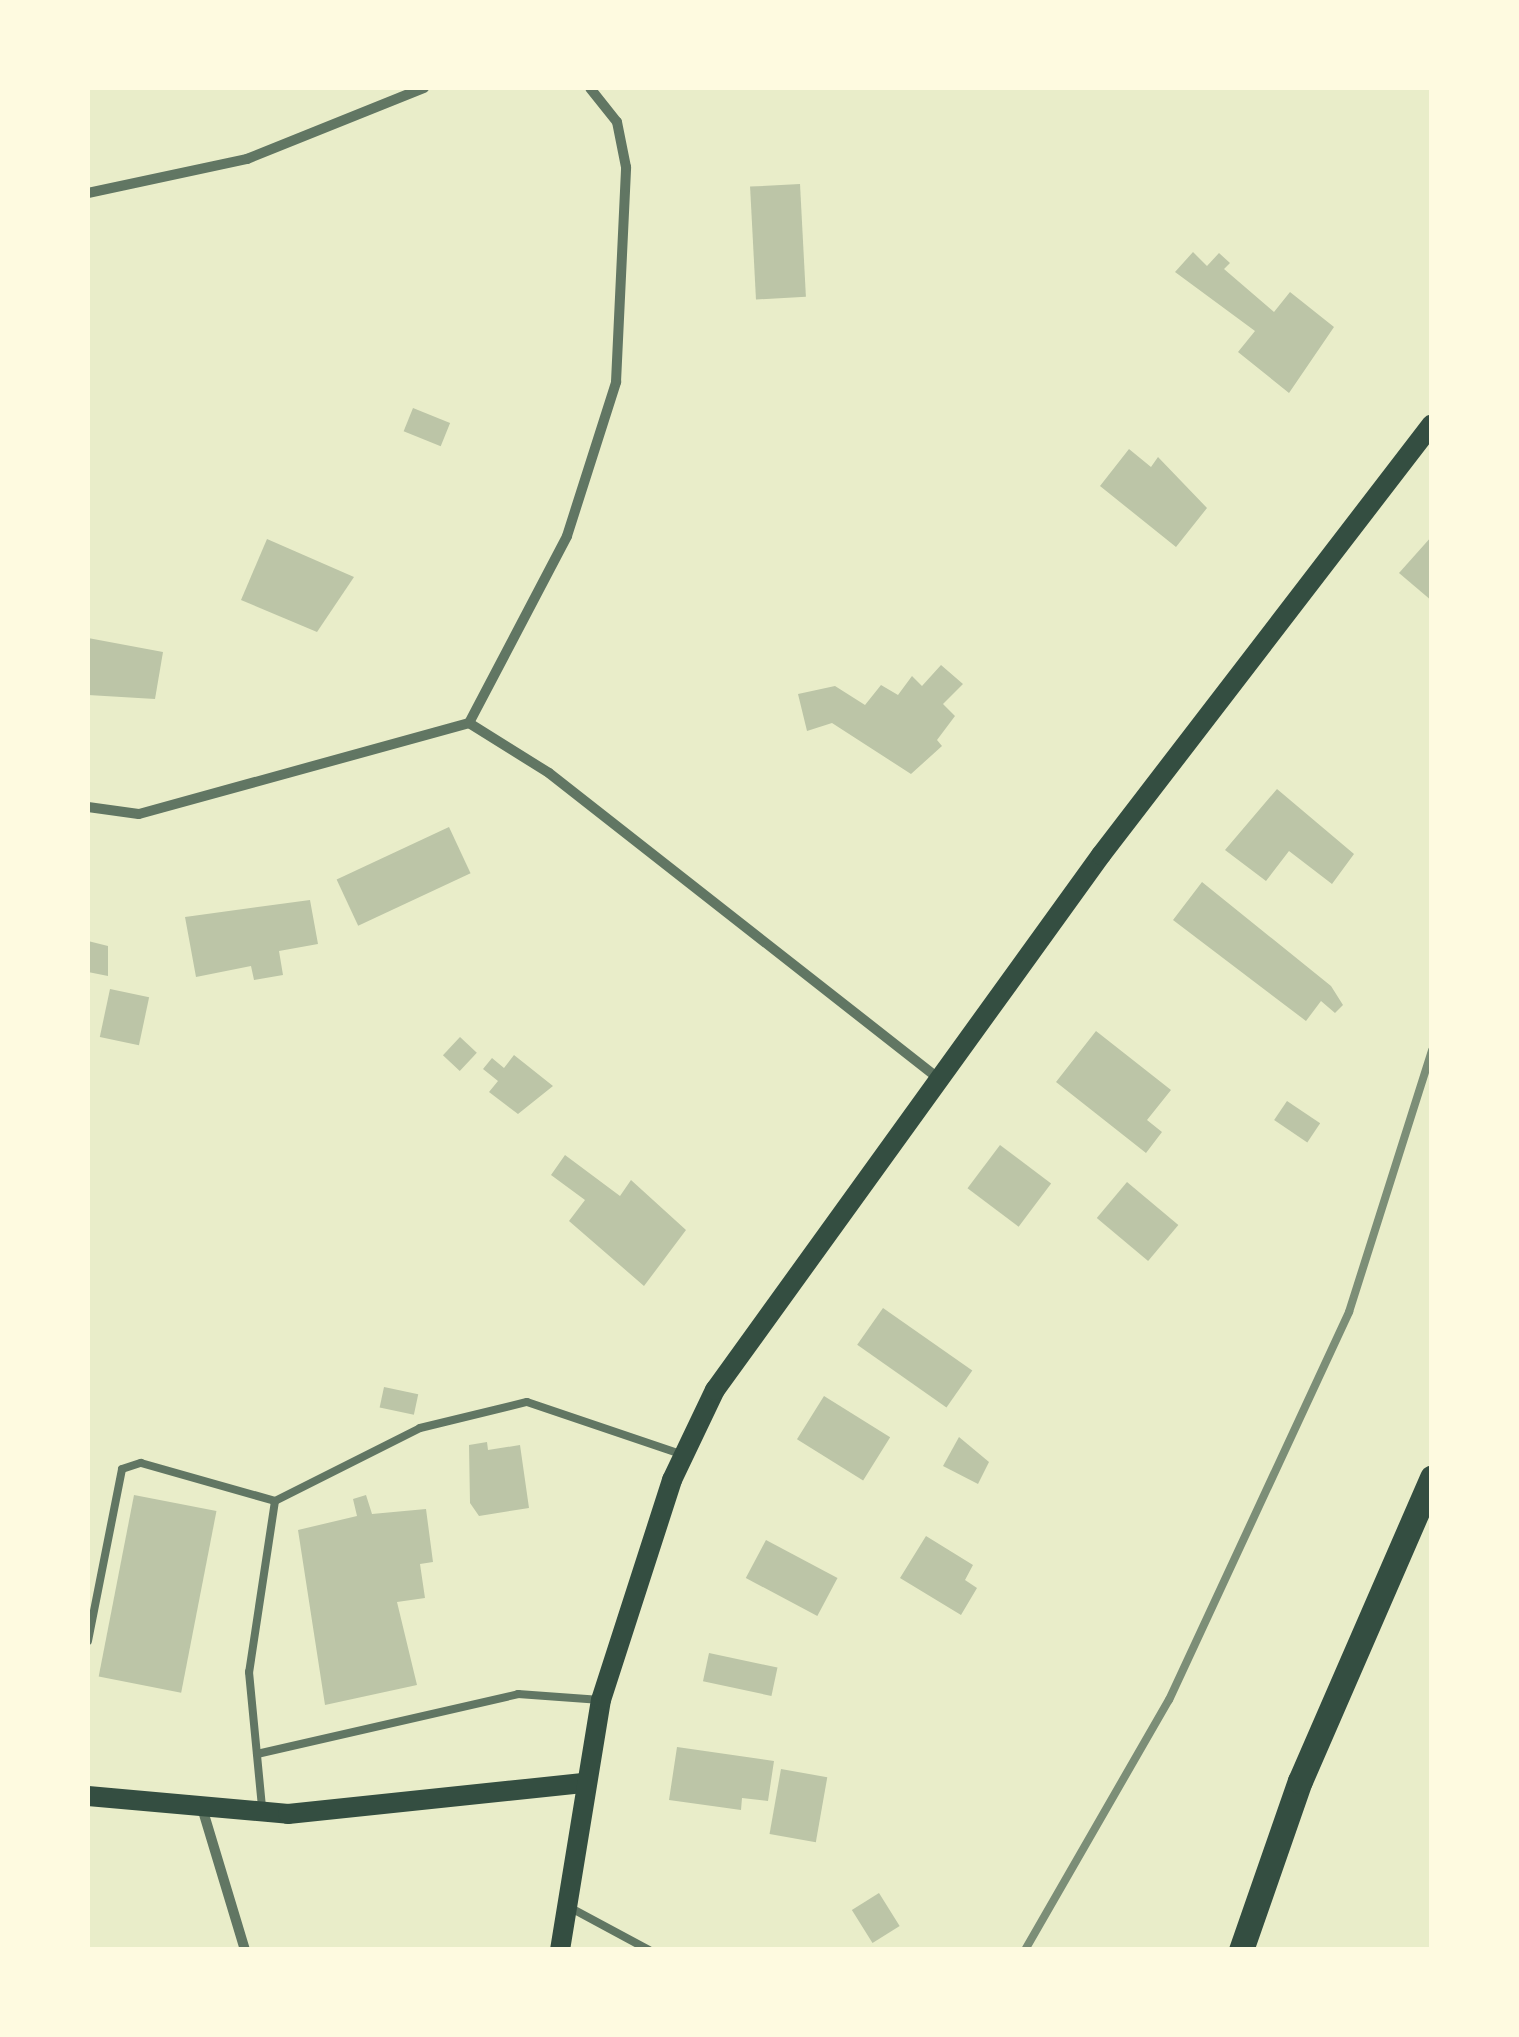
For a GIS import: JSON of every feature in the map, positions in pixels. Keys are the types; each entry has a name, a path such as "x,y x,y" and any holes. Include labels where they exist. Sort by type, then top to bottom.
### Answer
{"main road":[{"path":"560,1950 600,1700 684,1456 715,1390 938,1078 1432,424"},
{"path":"1241,1950 1300,1781 1432,1477"},
{"path":"88,1796 203,1812 262,1813 585,1783"}],"street":[{"path":"88,193 247,159 424,88"},
{"path":"88,807 139,814 469,723 566,536 616,382 626,167 617,122 590,88"},
{"path":"469,723 548,773 938,1078"},
{"path":"203,1812 246,1950"}],"lane":[{"path":"88,1642 122,1468 142,1463 274,1501 420,1428 527,1402 684,1456"},
{"path":"262,1813 249,1672 274,1501"},
{"path":"257,1754 518,1694 600,1700"},
{"path":"567,1906 649,1950"}],"building":[{"path":"800,184 806,297 756,299 750,187"},
{"path":"1193,252 1207,266 1219,253 1230,263 1224,269 1274,312 1290,292 1334,327 1289,393 1238,352 1255,331 1175,272"},
{"path":"413,408 450,423 441,446 404,431"},
{"path":"1129,449 1151,467 1158,457 1207,508 1176,547 1100,486"},
{"path":"1432,536 1432,601 1399,573"},
{"path":"267,539 354,577 317,632 241,600"},
{"path":"88,638 163,652 155,699 88,695"},
{"path":"941,665 963,684 943,704 955,716 937,740 942,746 911,774 832,723 807,731 798,694 835,686 865,705 881,685 898,695 912,676 922,686"},
{"path":"1277,789 1354,854 1332,884 1289,851 1266,881 1225,850"},
{"path":"449,827 471,873 358,926 337,879"},
{"path":"1202,882 1331,986 1343,1005 1335,1013 1321,1001 1306,1021 1173,920"},
{"path":"310,900 318,944 279,951 283,975 254,980 251,966 196,977 185,917"},
{"path":"88,941 108,946 108,976 88,972"},
{"path":"110,989 149,997 139,1045 100,1037"},
{"path":"1096,1031 1171,1090 1147,1120 1162,1132 1146,1153 1056,1082"},
{"path":"460,1037 477,1053 460,1071 443,1055"},
{"path":"514,1055 553,1086 518,1114 489,1092 498,1081 483,1069 492,1058 504,1068"},
{"path":"1287,1101 1320,1123 1307,1142 1274,1120"},
{"path":"1000,1145 1051,1184 1019,1227 968,1188"},
{"path":"565,1155 620,1196 631,1180 686,1230 644,1286 569,1221 585,1200 551,1175"},
{"path":"1127,1182 1178,1225 1148,1261 1097,1218"},
{"path":"883,1308 972,1371 946,1407 857,1345"},
{"path":"384,1387 418,1394 414,1415 380,1408"},
{"path":"824,1396 890,1437 863,1481 797,1439"},
{"path":"959,1437 989,1462 978,1484 943,1466"},
{"path":"487,1442 488,1450 520,1445 529,1508 479,1516 470,1503 469,1445"},
{"path":"134,1495 216,1511 181,1693 99,1677"},
{"path":"366,1495 372,1514 426,1509 433,1562 420,1564 425,1598 397,1602 417,1685 325,1705 298,1530 357,1516 353,1499"},
{"path":"926,1536 973,1565 965,1580 977,1588 961,1615 900,1578"},
{"path":"766,1540 838,1578 817,1616 746,1578"},
{"path":"709,1653 777,1668 771,1696 703,1681"},
{"path":"677,1747 774,1761 768,1801 742,1798 741,1810 669,1800"},
{"path":"781,1769 827,1777 816,1842 770,1834"},
{"path":"879,1893 900,1926 873,1943 852,1910"}],"railway":[{"path":"1025,1950 1169,1700 1349,1312 1432,1050"}]}
